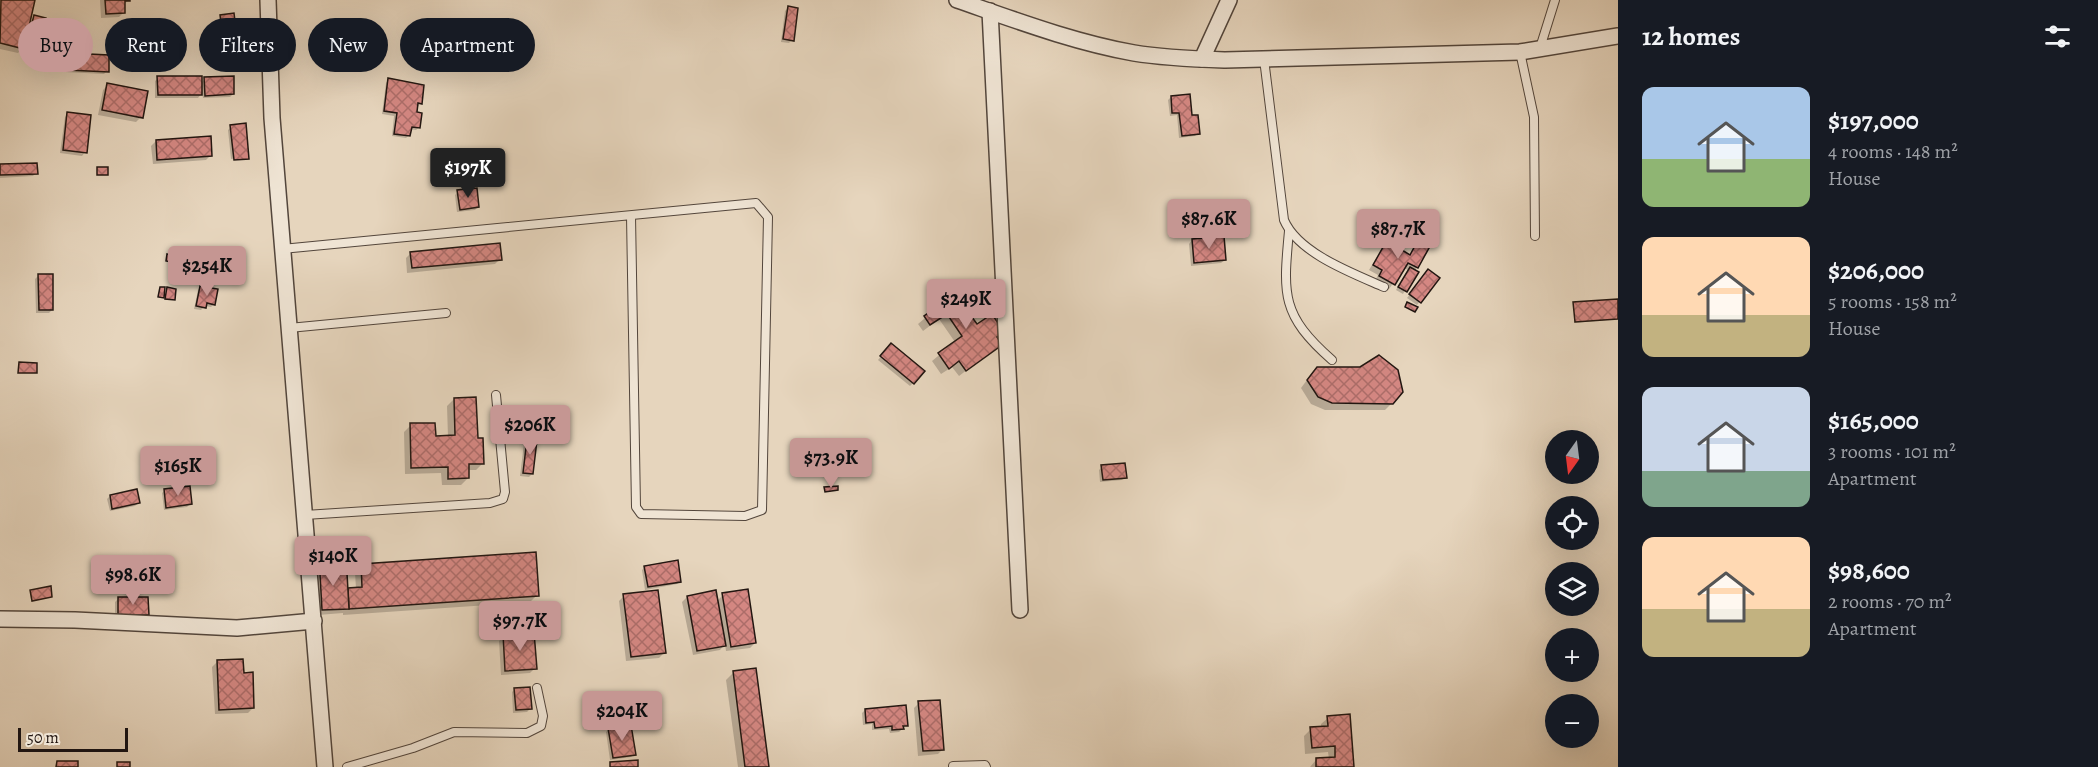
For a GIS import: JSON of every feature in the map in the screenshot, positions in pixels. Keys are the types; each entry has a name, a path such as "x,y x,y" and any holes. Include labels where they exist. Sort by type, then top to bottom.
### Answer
{"street":[{"path":"268,0 272,118 325,767"},
{"path":"957,0 1094,44 1135,53 1202,59 1520,52 1618,36"},
{"path":"1202,59 1229,0"},
{"path":"990,11 1020,610"},
{"path":"0,619 75,620 237,628 314,621"}],"lane":[{"path":"1540,48 1555,0"},
{"path":"1520,52 1534,117 1535,236"},
{"path":"1264,59 1284,220 1289,231 1303,244 1344,270 1384,287"},
{"path":"282,249 756,203 768,218 762,510 745,516 641,514 636,507 631,216"},
{"path":"1289,231 1285,274 1288,302 1296,323 1314,345 1332,360"},
{"path":"289,328 446,313"},
{"path":"305,515 490,503 503,499 505,492 496,395"},
{"path":"347,767 413,748 454,732 527,733 536,730 541,726 543,716 537,688"},
{"path":"952,766 985,765 986,767"}],"building":[{"path":"1,0 35,0 31,18 18,18 18,48 0,43"},
{"path":"105,0 130,1 125,1 125,13 106,14"},
{"path":"788,6 798,8 794,41 783,39"},
{"path":"234,13 235,18 220,18 220,15"},
{"path":"93,54 105,55 105,72 93,71"},
{"path":"157,76 202,76 202,95 158,95"},
{"path":"234,76 234,94 205,96 204,77"},
{"path":"388,78 424,85 422,104 418,103 417,112 422,113 420,128 412,127 410,136 394,134 397,113 384,111"},
{"path":"107,83 148,91 143,118 102,110"},
{"path":"1190,94 1192,115 1198,115 1200,134 1182,136 1179,113 1172,113 1171,96"},
{"path":"67,112 91,115 87,153 63,150"},
{"path":"246,123 249,159 234,160 230,125"},
{"path":"211,136 212,156 157,160 156,140"},
{"path":"37,163 38,174 0,175 0,164"},
{"path":"97,167 108,167 108,175 97,175"},
{"path":"477,188 479,207 460,210 457,190"},
{"path":"1224,236 1226,260 1194,263 1192,239"},
{"path":"1394,237 1401,241 1397,247 1410,255 1417,242 1429,248 1418,268 1408,263 1395,285 1379,276 1382,270 1373,265 1387,240 1391,242"},
{"path":"500,243 502,260 412,268 410,252"},
{"path":"167,254 177,256 176,263 166,261"},
{"path":"1410,267 1419,272 1407,292 1398,287"},
{"path":"1428,269 1440,278 1421,303 1409,294"},
{"path":"38,274 53,274 53,310 39,310"},
{"path":"200,286 218,289 215,305 207,303 206,308 196,306"},
{"path":"967,286 978,301 966,309 977,324 992,314 1004,332 997,337 1002,345 966,371 959,361 949,369 938,353 962,336 947,314 930,325 924,316 938,306 933,299 946,291 950,297"},
{"path":"160,287 165,287 164,298 158,297"},
{"path":"167,287 176,289 175,300 165,299"},
{"path":"1618,299 1618,319 1575,322 1573,302"},
{"path":"1407,302 1418,307 1415,312 1405,307"},
{"path":"891,343 925,371 914,384 880,356"},
{"path":"1379,355 1398,370 1403,392 1393,404 1332,403 1318,397 1307,380 1317,367 1360,367"},
{"path":"19,362 37,363 37,373 18,373"},
{"path":"476,397 478,438 483,438 484,464 469,464 469,478 448,479 448,467 411,468 410,423 435,423 436,436 455,435 454,398"},
{"path":"527,439 537,440 533,474 523,473"},
{"path":"1125,463 1127,478 1103,480 1101,465"},
{"path":"190,486 192,504 166,508 164,489"},
{"path":"838,486 838,490 825,492 824,487"},
{"path":"137,489 140,503 112,509 110,495"},
{"path":"536,552 539,596 349,609 348,588 362,587 361,564"},
{"path":"329,555 330,574 347,573 349,609 322,610 319,556"},
{"path":"678,560 681,582 648,587 644,566"},
{"path":"51,586 52,597 32,601 30,590"},
{"path":"748,589 756,643 731,647 722,593"},
{"path":"658,590 666,653 631,657 623,594"},
{"path":"716,590 726,646 697,651 687,596"},
{"path":"118,597 148,597 149,615 118,615"},
{"path":"551,605 558,607 556,614 549,611"},
{"path":"534,632 537,669 505,671 503,634"},
{"path":"243,659 244,673 253,672 254,708 219,710 217,660"},
{"path":"756,668 769,767 745,767 733,671"},
{"path":"530,687 532,709 516,710 514,688"},
{"path":"940,700 944,750 923,751 918,701"},
{"path":"906,705 908,726 903,726 904,729 892,730 892,726 875,728 874,722 866,723 865,709"},
{"path":"1350,714 1354,767 1316,767 1316,758 1335,757 1335,746 1312,748 1310,727 1328,726 1327,716"},
{"path":"631,725 636,755 613,758 608,728"},
{"path":"638,760 638,767 610,767 610,762"},
{"path":"57,761 78,761 78,767 56,767"},
{"path":"117,762 130,762 130,767 117,767"}]}
